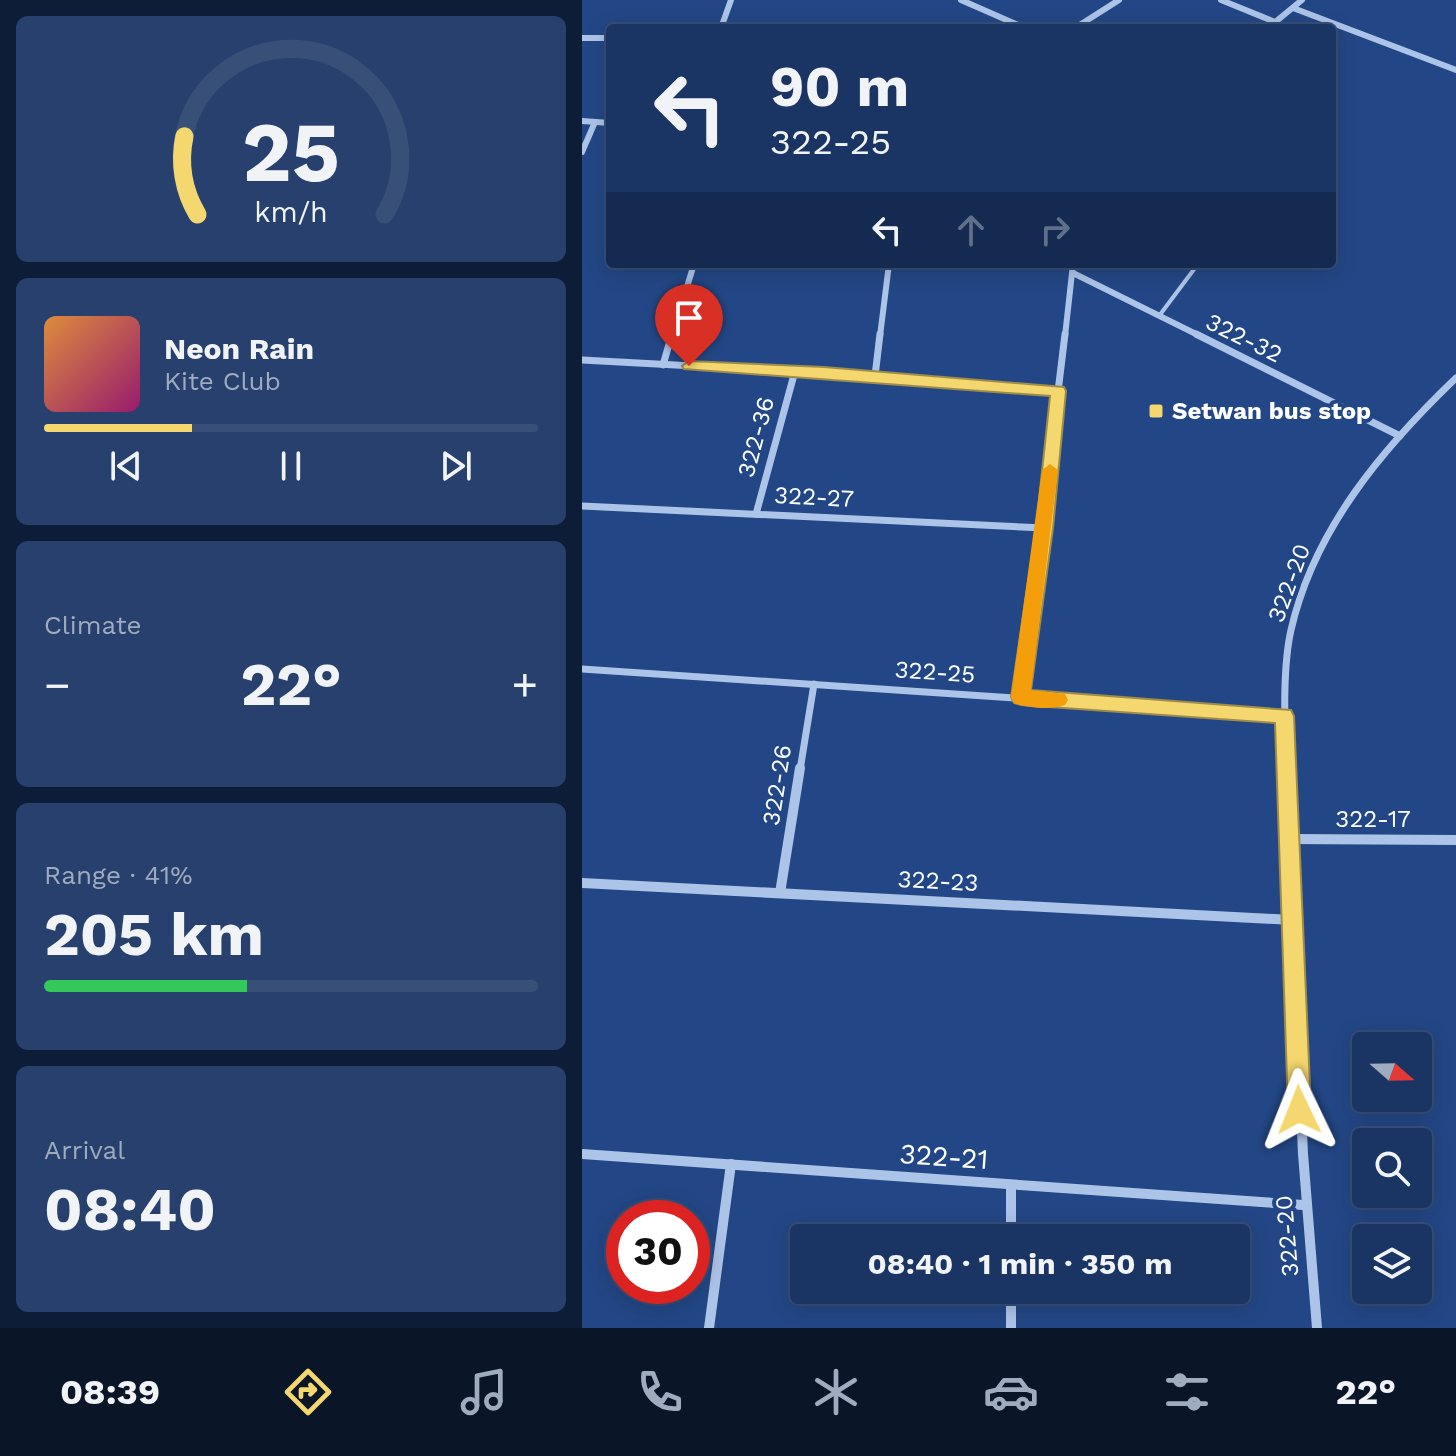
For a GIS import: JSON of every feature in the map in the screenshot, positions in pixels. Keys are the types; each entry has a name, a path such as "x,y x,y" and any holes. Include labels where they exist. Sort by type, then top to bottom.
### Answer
{"street":[{"path":"722,24 731,0"},
{"path":"961,0 1016,24"},
{"path":"1081,24 1119,0"},
{"path":"1221,0 1275,22"},
{"path":"1273,24 1302,0"},
{"path":"1293,8 1335,24"},
{"path":"1336,24 1456,70"},
{"path":"582,38 606,38"},
{"path":"582,121 606,123"},
{"path":"582,152 595,122"},
{"path":"663,365 693,268"},
{"path":"875,376 888,268"},
{"path":"1021,697 1044,528 1073,268"},
{"name":"322-32","path":"1073,268 1159,316 1400,436"},
{"path":"582,360 875,376 1058,391"},
{"name":"322-36","path":"756,514 795,371"},
{"name":"322-20","path":"1317,1328 1303,1205 1284,716 1291,628 1314,563 1342,508 1425,406 1456,378"},
{"name":"322-27","path":"582,506 1044,528"},
{"name":"322-25","path":"582,669 1284,716"},
{"name":"322-26","path":"780,893 814,684"},
{"name":"322-17","path":"1289,839 1456,840"},
{"name":"322-23","path":"582,883 1292,920"},
{"name":"322-21","path":"582,1154 1303,1205"},
{"path":"709,1328 731,1164"},
{"path":"1011,1185 1011,1224"},
{"path":"1011,1304 1011,1328"}],"lane":[{"path":"1159,316 1195,268"}],"slow traffic":[{"path":"1050,470 1021,697 1058,700"}],"place":[{"name":"Setwan bus stop","path":"1156,411"}],"route":[{"path":"689,366 1058,391 1044,528 1021,697 1284,716 1299,1110"}]}
